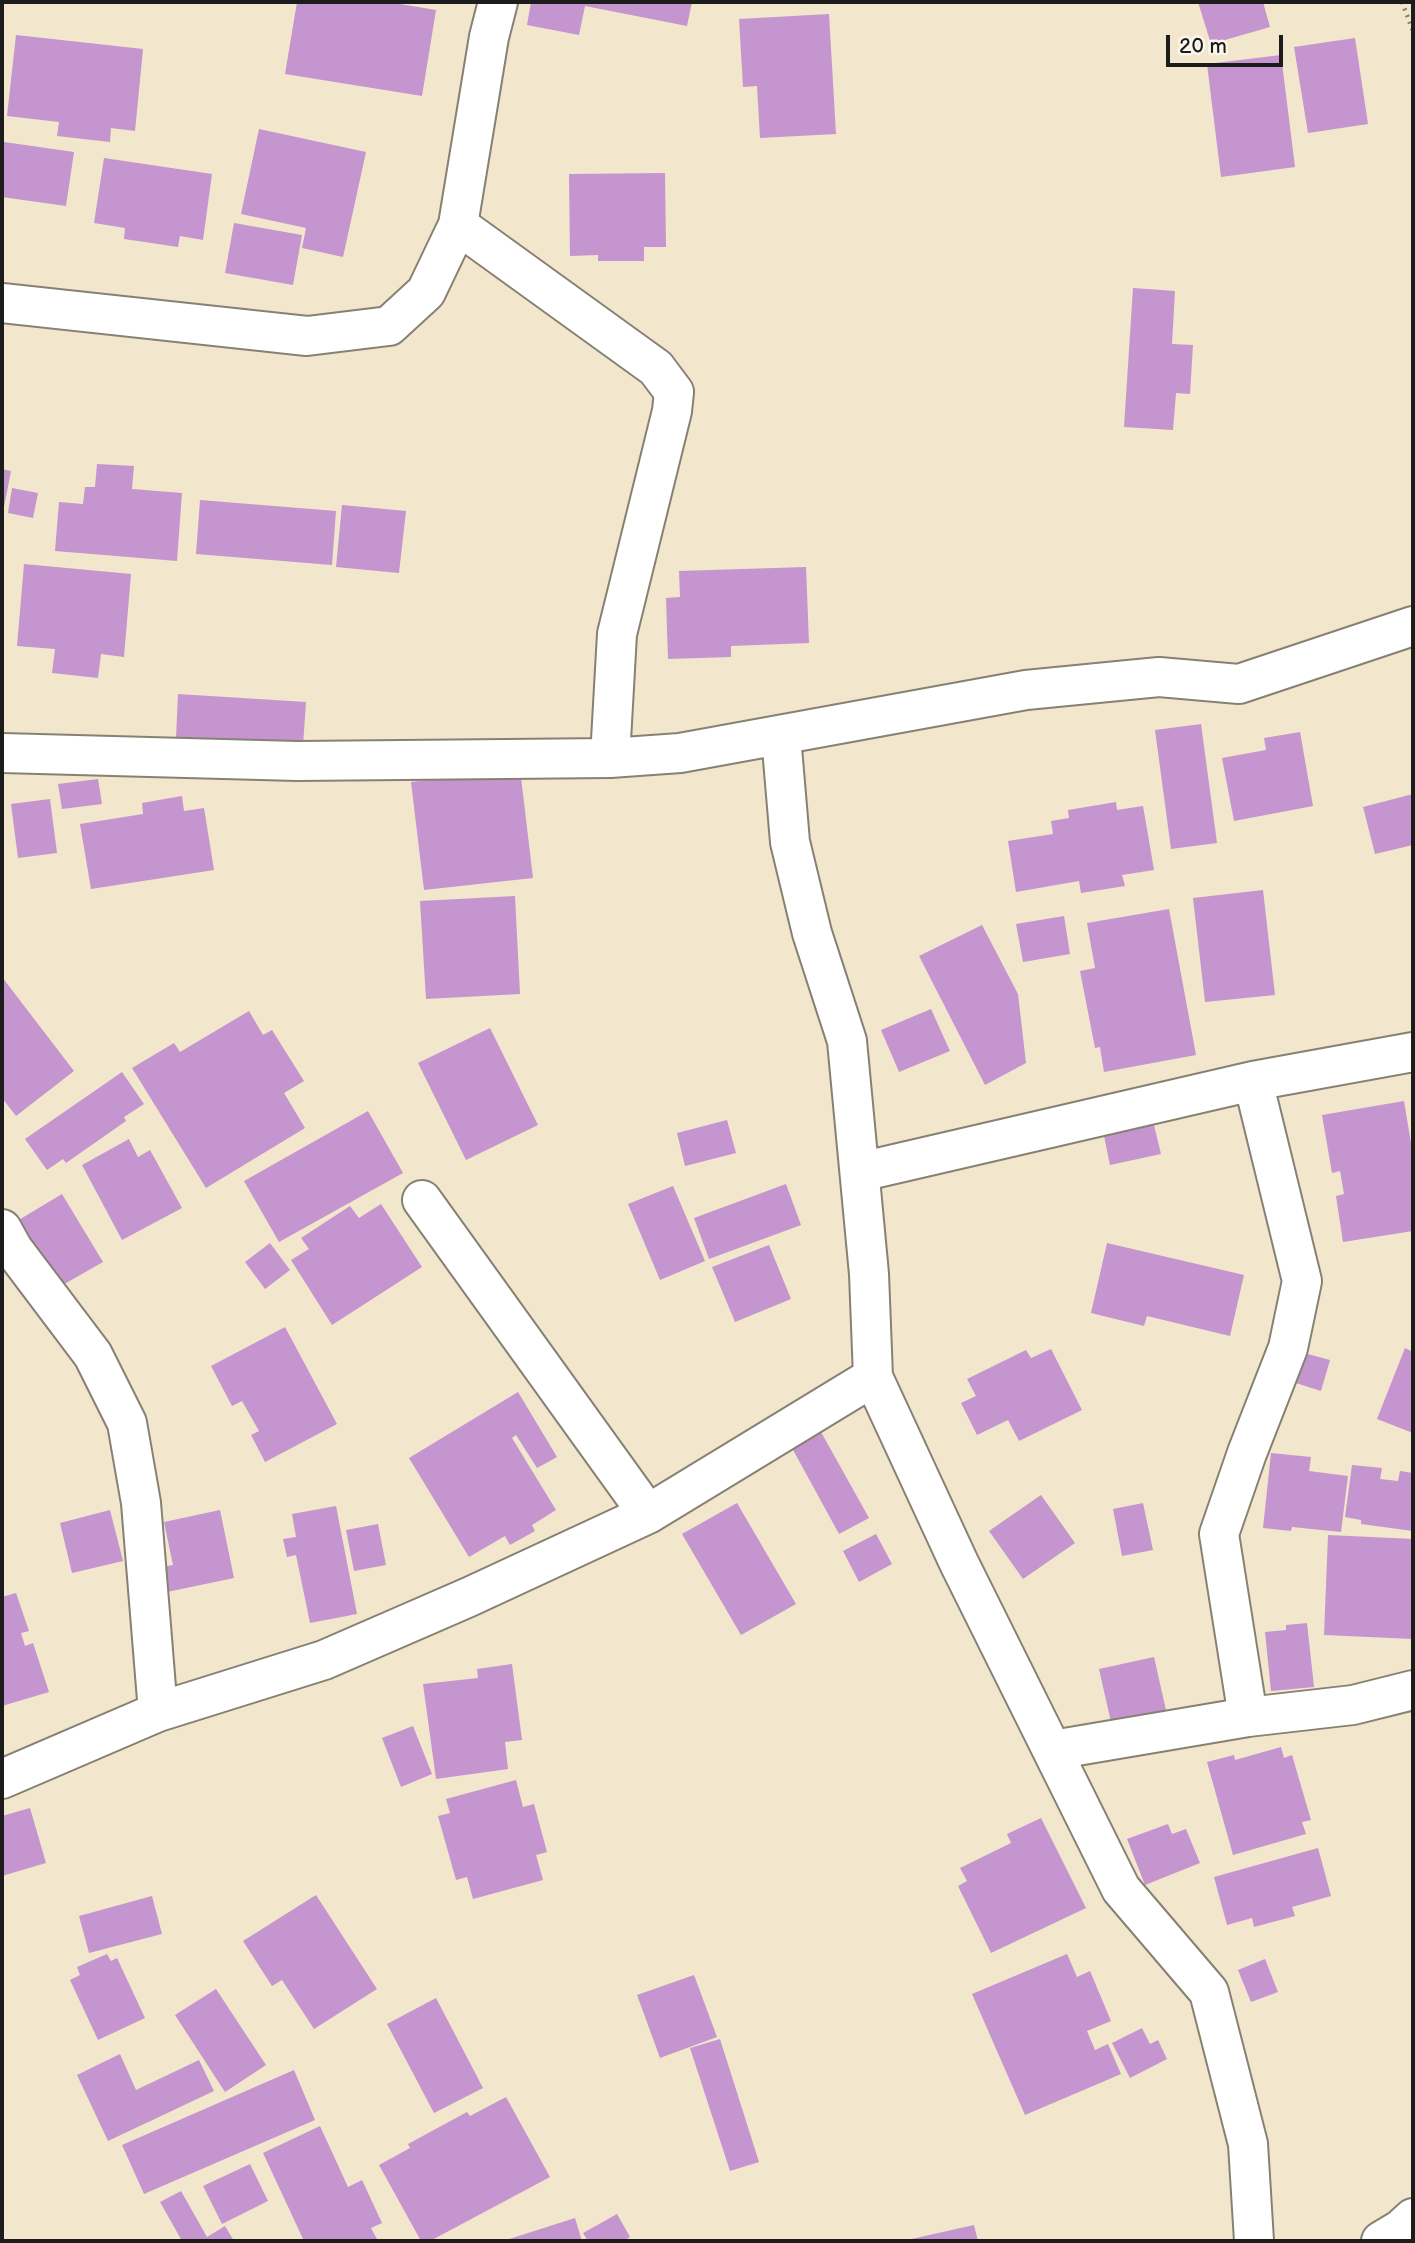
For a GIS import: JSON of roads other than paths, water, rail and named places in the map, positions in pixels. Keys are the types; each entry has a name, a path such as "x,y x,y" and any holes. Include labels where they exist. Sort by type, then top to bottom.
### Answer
{"street":[{"path":"2,303 307,336 389,326 426,292 458,225 489,37 498,2"},
{"path":"458,225 656,368 674,392 672,411 617,634 610,758"},
{"path":"2,753 297,761 610,758 680,753 1026,690 1158,677 1239,684 1413,626"},
{"path":"781,736 790,842 812,933 847,1041 869,1274 873,1377 959,1563 1121,1889 1209,1992 1248,2144 1254,2241"},
{"path":"860,1172 1254,1082 1413,1052"},
{"path":"1248,1717 1219,1534 1288,1348 1302,1281 1254,1082"},
{"path":"422,1200 648,1514"},
{"path":"2,1229 13,1249 93,1355 127,1423 141,1503 158,1712"},
{"path":"2,1779 158,1712 324,1660 469,1597 648,1514 873,1377"},
{"path":"1053,1750 1248,1717 1353,1705 1413,1690"},
{"path":"1381,2241 1413,2218"}]}
